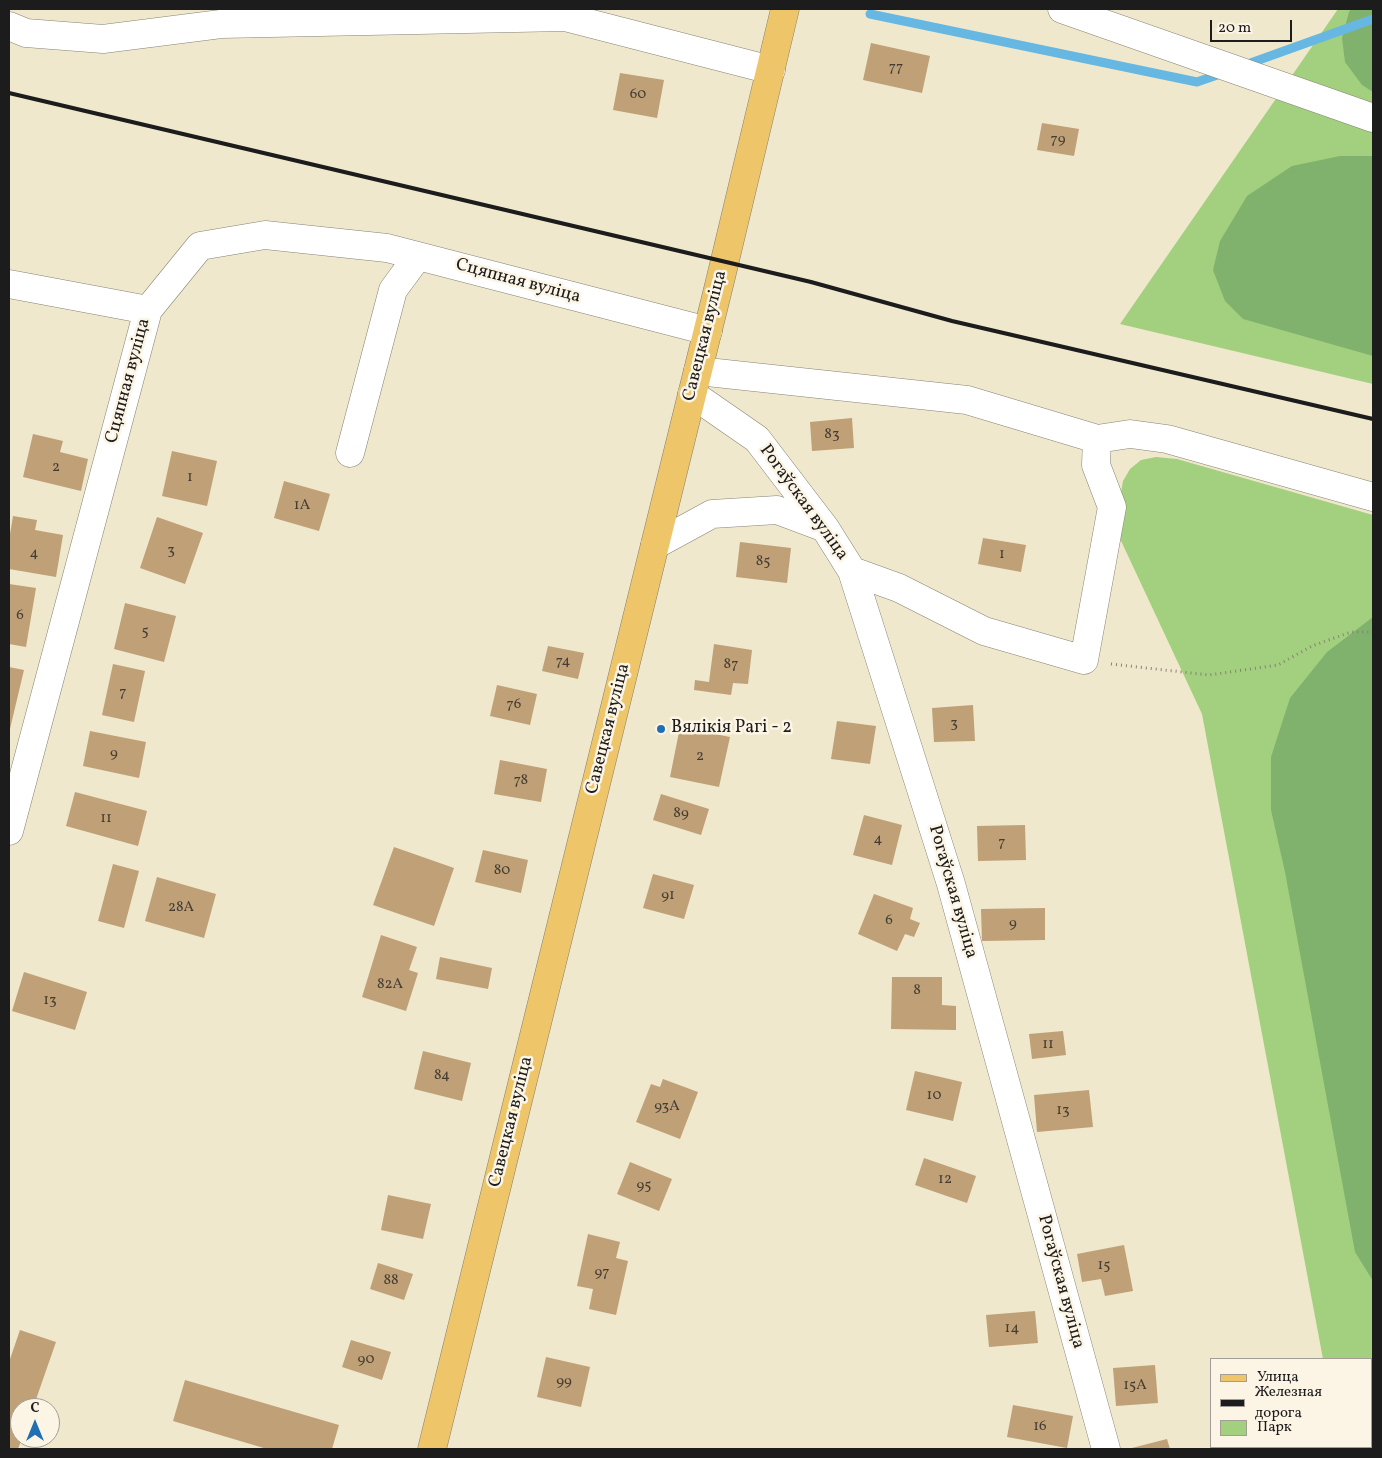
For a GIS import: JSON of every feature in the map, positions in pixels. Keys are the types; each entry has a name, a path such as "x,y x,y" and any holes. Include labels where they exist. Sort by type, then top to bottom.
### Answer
{"main road":[{"name":"Савецкая вуліца","path":"432,1449 708,331 785,9"}],"street":[{"path":"1062,9 1373,118"},
{"path":"9,26 26,32 103,39 220,24 564,18 771,70"},
{"name":"Сцяпная вуліца","path":"9,831 148,310 200,246 265,235 387,248 708,331"},
{"path":"350,453 393,290 418,256"},
{"path":"9,284 148,310"},
{"path":"695,382 967,400 1097,439 1130,434 1167,440 1373,497"},
{"name":"Рогаўская вуліца","path":"695,382 757,439 825,528 852,571 951,884 1106,1449"},
{"path":"852,571 899,588 984,631 1084,660 1112,506 1096,465 1097,439"},
{"path":"655,545 712,514 777,510 825,528"}],"path":[{"path":"1084,660 1209,675 1278,665 1312,646 1351,632 1373,632"}],"green space":[{"path":"1338,9 1373,9 1373,384 1120,324"},
{"path":"1351,9 1373,9 1373,92 1362,85 1345,62 1342,38"},
{"path":"1340,156 1373,156 1373,356 1243,319 1225,301 1213,270 1220,241 1247,196 1292,166"},
{"path":"1156,457 1177,459 1373,515 1373,1449 1340,1449 1372,1448 1372,1358 1323,1358 1202,714 1115,528 1123,481 1130,469 1141,460"},
{"path":"1373,617 1373,1281 1355,1252 1285,872 1271,810 1271,757 1290,698 1327,652"}],"building":[{"path":"871,43 930,56 922,93 863,80"},
{"path":"620,73 664,80 657,118 613,110"},
{"path":"1042,123 1079,129 1074,156 1037,150"},
{"path":"852,418 854,448 812,451 810,422"},
{"path":"33,434 63,441 60,452 88,459 81,491 23,477"},
{"path":"172,451 217,461 207,506 162,496"},
{"path":"284,481 330,494 319,531 274,518"},
{"path":"13,516 37,520 35,530 63,535 56,577 9,569 9,540"},
{"path":"157,517 203,533 185,584 140,568"},
{"path":"983,538 1026,545 1021,572 978,564"},
{"path":"740,542 791,548 787,583 736,577"},
{"path":"9,584 36,588 26,647 9,644"},
{"path":"125,603 176,616 164,662 114,649"},
{"path":"714,644 752,650 748,684 733,683 731,695 694,690 695,680 709,682"},
{"path":"548,646 584,653 578,679 542,671"},
{"path":"113,664 145,671 134,722 102,715"},
{"path":"9,667 24,670 9,733"},
{"path":"497,685 537,694 530,725 490,716"},
{"path":"973,705 975,741 934,742 932,708"},
{"path":"837,721 876,726 870,764 831,759"},
{"path":"680,727 730,737 719,787 670,777"},
{"path":"90,731 146,742 139,778 83,766"},
{"path":"500,760 547,769 541,802 494,794"},
{"path":"75,792 147,811 138,846 66,826"},
{"path":"661,794 709,809 701,835 653,820"},
{"path":"864,815 902,825 892,865 853,855"},
{"path":"1025,825 1026,860 978,861 977,826"},
{"path":"394,847 454,868 434,926 373,905"},
{"path":"483,850 528,860 521,893 475,882"},
{"path":"113,864 139,871 124,928 98,921"},
{"path":"653,874 694,885 684,919 643,908"},
{"path":"157,877 216,894 204,938 145,921"},
{"path":"874,894 913,908 910,919 920,923 914,937 905,934 897,951 858,934"},
{"path":"1045,908 1045,940 982,941 981,909"},
{"path":"381,935 417,947 409,970 418,973 406,1011 362,997"},
{"path":"440,957 492,968 488,989 436,979"},
{"path":"24,972 87,992 75,1030 12,1011"},
{"path":"892,977 942,977 942,1005 956,1006 956,1030 891,1029"},
{"path":"1063,1031 1066,1055 1032,1059 1029,1034"},
{"path":"423,1051 471,1063 462,1101 414,1089"},
{"path":"915,1071 962,1082 953,1121 906,1110"},
{"path":"663,1079 698,1092 680,1139 636,1122 651,1084 660,1087"},
{"path":"1089,1090 1093,1127 1037,1132 1034,1095"},
{"path":"924,1158 976,1176 967,1203 915,1185"},
{"path":"630,1162 672,1179 659,1211 617,1194"},
{"path":"388,1195 431,1204 423,1239 381,1230"},
{"path":"588,1234 620,1242 616,1258 628,1261 616,1315 589,1309 593,1289 577,1286"},
{"path":"1124,1245 1133,1291 1105,1296 1101,1279 1082,1282 1077,1254"},
{"path":"378,1263 413,1274 404,1300 370,1289"},
{"path":"1035,1311 1038,1343 989,1347 986,1315"},
{"path":"20,1330 56,1342 36,1398 10,1398 10,1448 18,1449 9,1449 9,1362"},
{"path":"351,1340 391,1352 382,1380 342,1367"},
{"path":"546,1357 590,1367 581,1407 537,1397"},
{"path":"1155,1365 1158,1403 1116,1406 1113,1368"},
{"path":"185,1380 339,1425 332,1449 267,1449 173,1421"},
{"path":"1013,1405 1073,1416 1067,1448 1007,1437"},
{"path":"1167,1439 1170,1449 1128,1449"}],"waterway":[{"path":"870,14 1197,82 1223,73"},
{"path":"1245,65 1373,19"}],"railway":[{"path":"9,93 811,282 952,321 1373,419"}],"place":[{"name":"Вялікія Рагі - 2","path":"661,729"}]}
